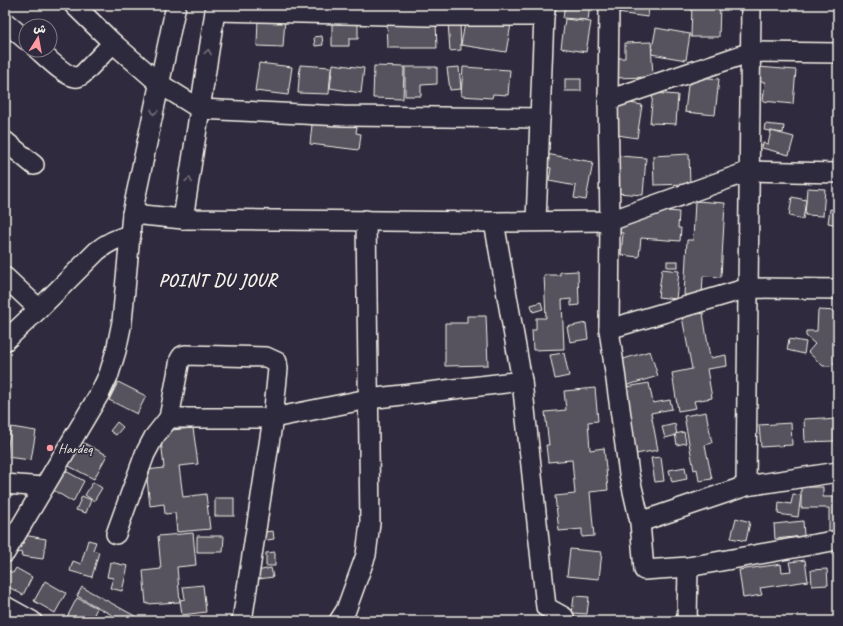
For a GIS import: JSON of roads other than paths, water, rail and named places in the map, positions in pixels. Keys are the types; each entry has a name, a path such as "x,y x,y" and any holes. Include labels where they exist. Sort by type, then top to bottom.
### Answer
{"street":[{"path":"74,5 113,43 160,84 200,109 343,116 540,118"},
{"path":"5,553 100,393 109,374 116,351 122,322 132,214 176,5"},
{"path":"609,5 609,329 629,474 640,522 644,570 688,567 838,540"},
{"path":"746,486 751,5"},
{"path":"183,219 215,8 545,11 536,221"},
{"path":"5,22 18,33"},
{"path":"48,58 65,72 73,77 78,77 83,74 113,43"},
{"path":"608,100 751,52 838,53"},
{"path":"5,141 34,165"},
{"path":"132,214 183,219 494,222 610,221 750,171 838,173"},
{"path":"339,621 346,610 366,555 370,523 366,220"},
{"path":"494,222 522,381 546,607 564,617 565,621"},
{"path":"5,341 97,251 116,238 131,235"},
{"path":"5,277 39,309"},
{"path":"609,329 748,288 838,289"},
{"path":"116,534 136,475 145,454 154,437 169,418 180,359 182,356 266,357 277,362 278,369 273,418 242,621"},
{"path":"169,418 273,418 368,399 522,381"},
{"path":"640,522 746,486 838,472"},
{"path":"5,484 44,487"},
{"path":"687,621 688,567"},
{"path":"5,606 32,621"}],"place":[{"name":"Hardeq","path":"50,448"}],"district":[{"name":"POINT DU JOUR","path":"218,280"}]}
